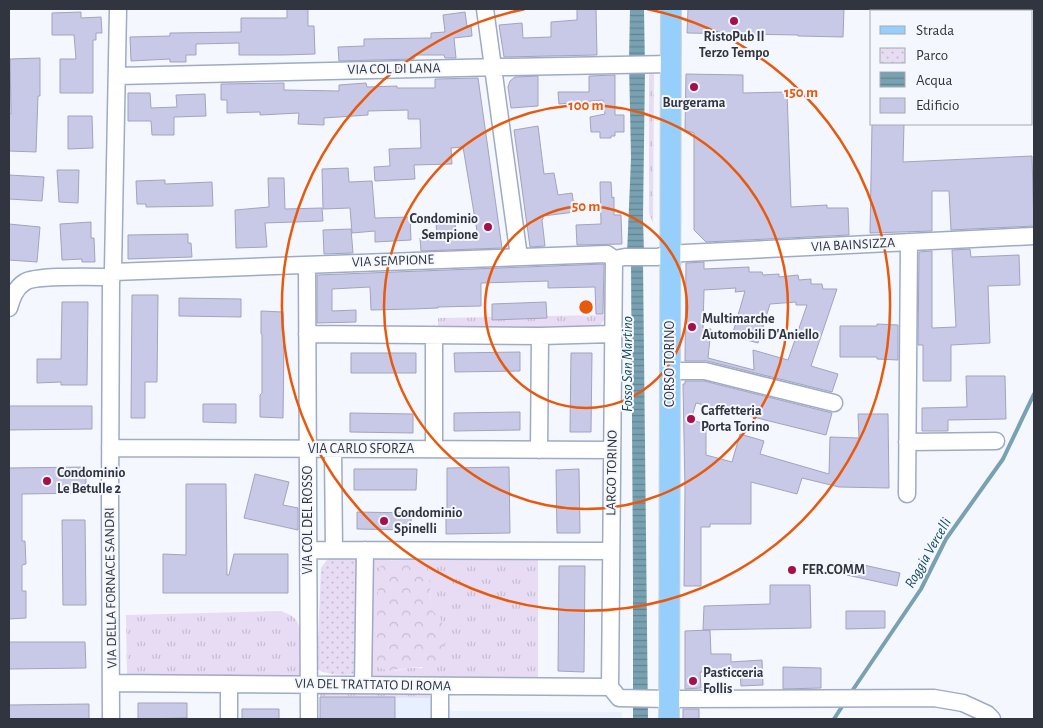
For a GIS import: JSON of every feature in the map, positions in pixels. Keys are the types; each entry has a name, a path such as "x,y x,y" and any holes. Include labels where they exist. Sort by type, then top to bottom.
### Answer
{"main road":[{"name":"CORSO TORINO","path":"669,719 662,699 670,371 671,9"}],"street":[{"name":"VIA DELLA FORNACE SANDRI","path":"112,719 110,448 118,9"},
{"path":"486,9 519,257"},
{"name":"VIA COL DI LANA","path":"117,76 671,64"},
{"name":"VIA BAINSIZZA","path":"671,254 1034,236"},
{"path":"908,494 909,242"},
{"name":"VIA SEMPIONE","path":"9,308 12,295 26,281 45,278 307,265 607,254 620,258 657,258 671,254"},
{"name":"LARGO TORINO","path":"610,687 614,334 620,258"},
{"name":"VIA COL DEL ROSSO","path":"307,265 309,719"},
{"path":"307,334 540,336 614,334"},
{"path":"434,335 434,449"},
{"path":"539,450 540,336"},
{"path":"670,371 705,371 834,403"},
{"path":"907,442 996,441"},
{"name":"VIA CARLO SFORZA","path":"110,448 612,450"},
{"name":"VIA COL DEL ROSSO","path":"333,449 334,550"},
{"path":"308,550 611,550"},
{"path":"362,685 365,550"},
{"name":"VIA DEL TRATTATO DI ROMA","path":"112,683 610,687"},
{"path":"229,684 229,719"},
{"path":"440,686 440,719"},
{"path":"610,687 619,698 934,698 963,703 987,714 992,719"}],"shaded area":[{"path":"320,697 430,698 452,711 622,712 622,719 320,719"}],"green space":[{"path":"649,68 654,70 653,223 649,213"},
{"path":"604,315 604,320 595,329 438,328 438,318"},
{"path":"378,555 538,557 538,679 379,679 370,673 373,562","holes":["387,560 400,561 430,584 431,610 441,620 422,668 395,671"]},
{"path":"329,557 348,557 357,560 360,571 354,674 325,673 317,669 321,568"},
{"path":"419,559 428,568 431,609 441,620 446,638 441,657 433,666 387,670 375,665 379,568 387,560"},
{"path":"281,611 292,616 300,628 302,645 301,678 127,675 126,615"},
{"path":"320,693 429,693 430,698 320,697"}],"water":[{"path":"630,9 644,9 643,262 648,719 633,719 631,262 627,254 631,158"}],"building":[{"path":"287,9 308,9 308,26 314,26 315,54 239,55 239,43 196,44 196,55 186,55 186,62 170,62 170,59 131,61 130,37 170,36 170,33 241,32 241,18 287,18"},
{"path":"577,9 596,9 597,55 504,57 499,25 522,23 523,38 551,37 551,22 577,20"},
{"path":"688,9 844,9 843,37 687,33"},
{"path":"81,12 81,18 101,17 102,33 96,33 96,40 93,40 93,93 60,93 60,59 76,59 74,35 52,35 52,13"},
{"path":"465,12 467,26 471,25 472,36 454,38 456,58 445,58 444,55 414,55 414,59 339,61 338,47 364,46 364,39 431,38 431,33 445,32 443,15"},
{"path":"40,58 40,96 38,96 36,152 9,151 9,114 11,114 10,59"},
{"path":"686,74 743,75 743,93 787,92 791,207 827,205 827,208 848,208 849,235 706,242 694,230 694,133 685,130"},
{"path":"615,75 615,115 624,115 624,132 615,132 615,136 611,136 611,138 600,138 600,132 591,132 590,117 605,114 603,100 559,104 558,92 589,92 589,76"},
{"path":"538,76 538,106 511,108 508,87 510,81 515,77"},
{"path":"478,78 502,248 421,251 420,238 437,237 436,223 455,222 456,237 478,237 463,147 451,148 452,164 414,165 415,179 375,181 374,167 390,166 389,149 421,148 420,119 408,119 408,110 368,111 368,115 324,118 324,125 298,124 299,113 260,115 260,112 227,113 227,100 221,100 221,84 284,83 284,90 339,91 339,85 366,83 367,87 435,88 435,79"},
{"path":"128,93 150,93 151,108 177,107 176,95 205,94 206,116 174,117 174,135 152,135 151,121 128,121"},
{"path":"68,116 92,116 93,148 68,149"},
{"path":"872,125 904,125 903,162 1032,156 1034,226 951,230 949,191 932,191 932,231 870,233"},
{"path":"538,126 544,174 554,173 558,195 572,193 575,212 543,216 545,246 530,247 514,130"},
{"path":"348,168 349,182 372,181 375,218 410,217 411,240 375,242 375,231 352,233 350,208 323,209 322,169"},
{"path":"57,170 79,170 78,203 59,202"},
{"path":"9,175 44,177 42,201 9,199"},
{"path":"268,178 284,178 285,209 322,208 323,221 265,223 267,247 236,248 235,210 269,207"},
{"path":"165,180 165,184 212,182 213,206 146,207 146,204 137,204 136,181"},
{"path":"600,182 611,182 612,198 614,197 614,215 621,215 622,244 577,245 576,225 601,224"},
{"path":"91,222 91,238 94,238 95,262 82,262 82,259 62,260 60,224"},
{"path":"9,224 40,227 37,262 9,260"},
{"path":"351,229 353,253 324,254 323,230"},
{"path":"188,234 188,243 191,243 192,257 128,259 128,235"},
{"path":"970,249 971,257 1019,255 1020,285 988,286 990,343 951,345 951,381 923,381 923,345 918,345 919,252 932,251 932,328 956,327 952,250"},
{"path":"704,262 704,269 749,267 749,272 762,272 763,275 779,274 779,277 798,275 799,280 811,279 811,284 822,284 823,289 837,289 811,366 838,374 832,392 707,361 685,361 686,263","holes":["736,288 735,292 745,291 732,336 758,343 770,304 796,302 796,305 807,305 788,360 753,350 754,370 708,358 711,329 703,328 704,290"]},
{"path":"604,264 603,314 596,314 595,287 548,288 548,281 481,283 481,306 438,308 371,310 370,287 332,289 332,311 356,310 356,322 317,323 317,275"},
{"path":"132,295 158,295 157,382 145,382 145,418 131,418"},
{"path":"179,298 241,299 241,317 179,316"},
{"path":"62,302 88,302 87,385 61,385 61,382 37,383 37,359 61,359"},
{"path":"546,302 547,318 492,320 492,304"},
{"path":"261,311 283,312 283,418 260,417 260,395 262,393"},
{"path":"877,324 898,325 898,360 877,359 877,357 840,357 840,326 877,326"},
{"path":"520,352 520,371 455,372 454,353"},
{"path":"351,353 416,353 416,373 351,373"},
{"path":"571,353 592,353 591,432 570,432"},
{"path":"966,376 1005,376 1006,419 948,420 948,431 922,431 922,408 967,407"},
{"path":"685,381 704,381 832,413 826,435 696,403 691,420 706,424 706,455 732,462 740,434 764,441 760,454 829,474 830,437 859,438 858,414 888,414 889,488 839,487 802,478 797,494 751,482 751,524 710,524 710,527 701,527 701,586 684,586 683,384 685,384"},
{"path":"203,404 236,404 236,423 203,422"},
{"path":"9,406 92,406 92,429 9,430"},
{"path":"520,412 520,430 454,431 454,413"},
{"path":"350,413 413,414 413,433 350,432"},
{"path":"86,467 86,493 22,494 22,541 25,541 26,564 22,565 22,591 26,591 26,618 9,619 9,468"},
{"path":"509,467 510,533 446,534 447,468"},
{"path":"354,469 417,469 416,490 354,490"},
{"path":"579,469 580,533 557,533 556,470"},
{"path":"255,474 289,482 283,505 298,508 298,530 244,518"},
{"path":"186,484 226,484 227,575 229,575 234,554 288,554 288,593 163,593 163,554 186,555"},
{"name":"Condominio Spinelli","path":"357,512 411,513 411,530 357,529"},
{"path":"62,520 85,520 86,605 63,605"},
{"path":"850,562 900,573 897,586 847,575"},
{"path":"559,566 585,566 584,672 558,671"},
{"path":"770,585 810,585 811,628 703,630 704,606 770,604"},
{"path":"846,611 885,611 885,628 846,629"},
{"path":"710,630 711,654 731,654 731,662 762,660 763,685 741,686 740,673 700,672 701,688 685,689 685,631"},
{"path":"9,642 85,642 86,668 9,669"},
{"path":"783,667 821,668 821,688 783,689"},
{"path":"320,697 395,697 395,719 320,719"},
{"path":"138,703 187,703 187,718 138,719"},
{"path":"89,704 89,719 9,719 9,705"},
{"path":"242,709 279,709 279,719 242,719"},
{"path":"683,709 699,709 699,719 683,719"}],"waterway":[{"name":"Roggia Vercelli","path":"850,694 921,589 946,539 1003,459 1034,394"},
{"name":"Roggia Vercelli","path":"834,719 845,702"}],"place":[{"name":"RistoPub Il Terzo Tempo","path":"734,21"},
{"name":"Burgerama","path":"694,87"},
{"name":"Condominio Sempione","path":"488,227"},
{"name":"Multimarche Automobili D'Aniello","path":"692,327"},
{"name":"Caffetteria Porta Torino","path":"691,419"},
{"name":"Condominio Le Betulle 2","path":"47,481"},
{"name":"Condominio Spinelli","path":"384,521"},
{"name":"FER.COMM","path":"792,570"},
{"name":"Pasticceria Follis","path":"693,681"}],"water label":[{"name":"Fosso San Martino","path":"627,364"}]}
